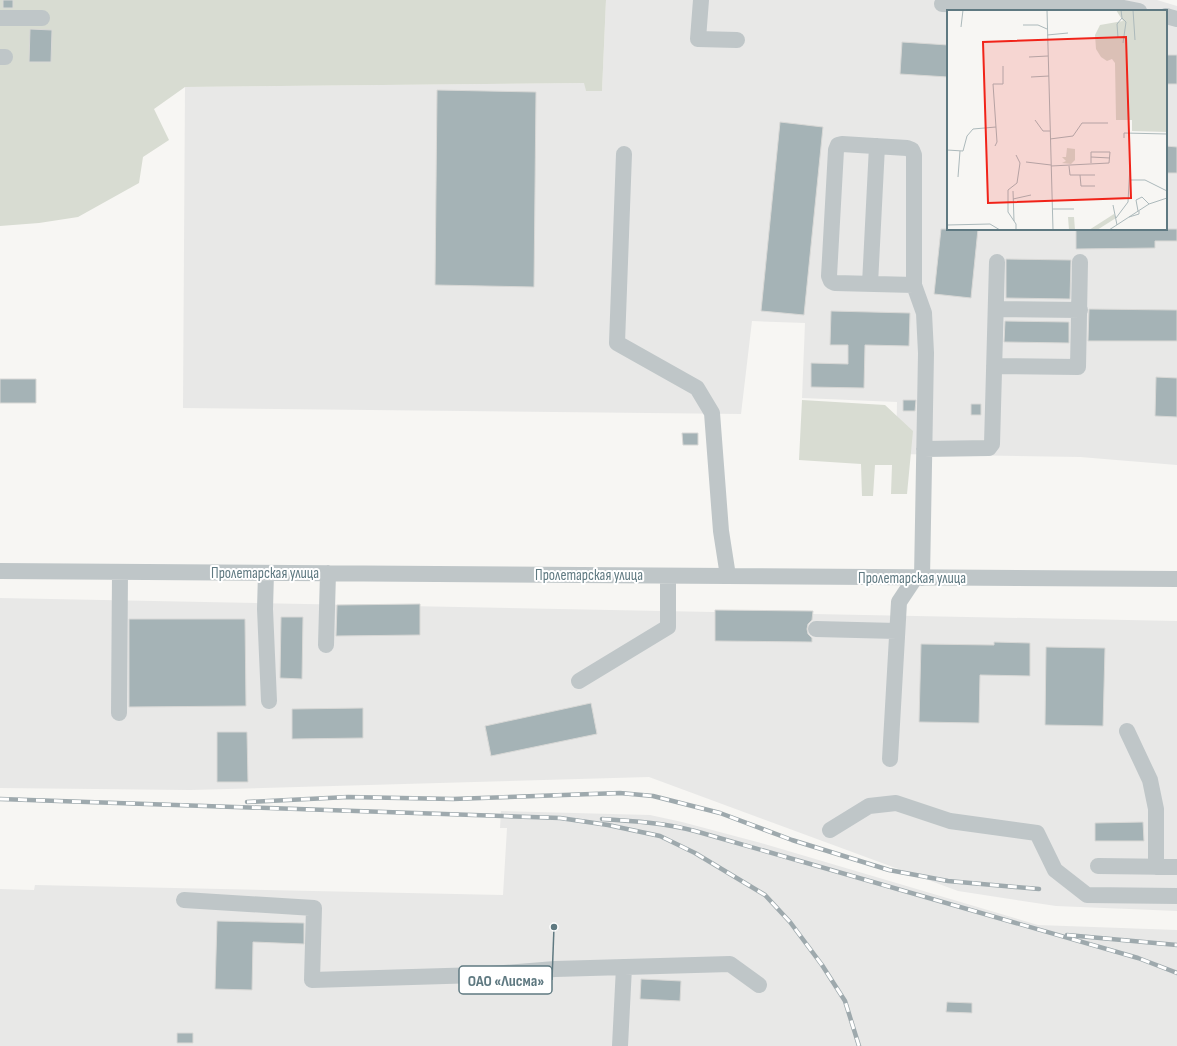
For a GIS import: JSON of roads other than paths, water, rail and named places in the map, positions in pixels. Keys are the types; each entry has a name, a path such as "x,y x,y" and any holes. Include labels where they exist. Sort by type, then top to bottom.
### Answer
{"street":[{"path":"700,0 698,39 737,40"},
{"path":"942,4 1043,4 1124,8 1134,10"},
{"path":"1167,16 1177,19"},
{"path":"0,18 42,18"},
{"path":"890,759 899,602 919,578 926,353 924,313 914,285 914,156 912,150 907,148 838,145 836,150 829,276 831,281 835,283 914,285"},
{"path":"870,284 877,146"},
{"path":"624,154 617,343 697,388 712,413 721,531 728,576"},
{"path":"924,449 991,447 997,262"},
{"path":"994,366 1078,367 1080,262"},
{"path":"996,309 1080,310"},
{"name":"Пролетарская улица","path":"0,571 1177,580"},
{"path":"119,713 120,572"},
{"path":"266,573 265,609 269,701"},
{"path":"326,645 328,573"},
{"path":"579,681 668,627 668,576"},
{"path":"816,629 897,631"},
{"path":"1127,731 1150,780 1156,809 1156,867"},
{"path":"830,830 869,806 896,803 950,821 1037,833 1055,870 1087,895 1177,896"},
{"path":"1098,866 1177,867"},
{"path":"184,900 314,908 312,980 479,975 554,969 730,964 759,985"},
{"path":"620,1046 624,967"}],"railway":[{"path":"247,802 348,797 453,799 620,793 653,796 720,813 792,840 889,870 948,881 1039,889"},
{"path":"0,799 560,818 608,825 660,836 695,853 765,895 790,922 822,965 845,1001 859,1046"},
{"path":"602,819 660,824 695,831 1138,958 1177,973"},
{"path":"1067,935 1177,945"}],"place":[{"name":"ОАО «Лисма»","path":"554,927"}]}
